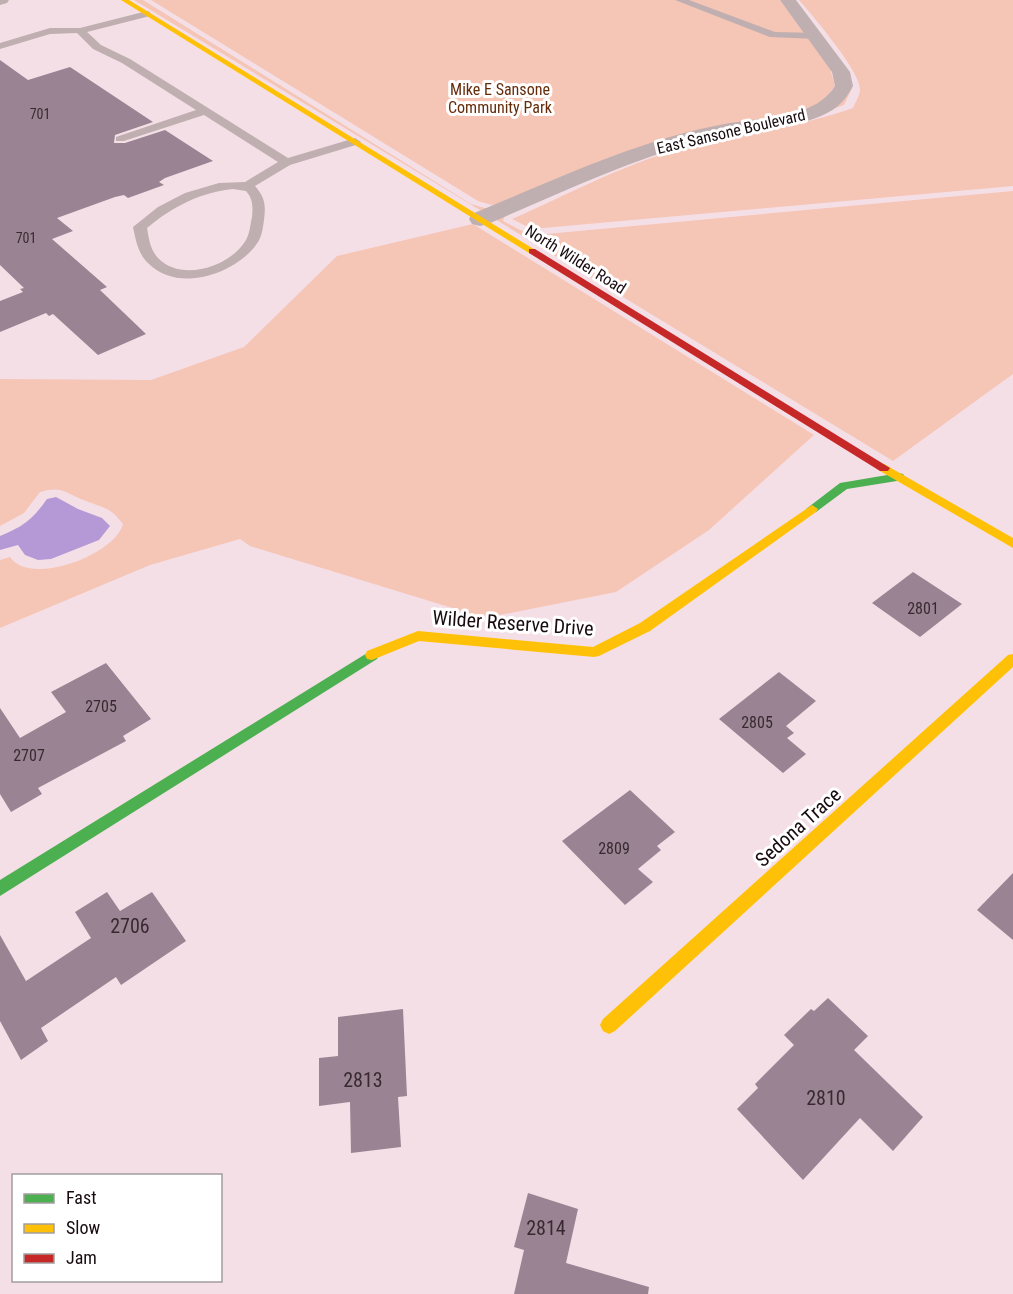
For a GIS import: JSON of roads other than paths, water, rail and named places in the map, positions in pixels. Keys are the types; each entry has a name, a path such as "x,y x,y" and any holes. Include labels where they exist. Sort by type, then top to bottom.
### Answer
{"street":[{"name":"North Wilder Road","path":"124,0 899,477 1013,543"},
{"name":"East Sansone Boulevard","path":"480,219 658,147 721,131 791,118 825,108 838,99 842,92 844,79 816,36 788,0"},
{"name":"Wilder Reserve Drive","path":"0,889 377,652 418,636 594,652 645,627 844,486 899,477"},
{"name":"Sedona Trace","path":"609,1025 1013,659"}],"lane":[{"path":"680,0 774,35 816,36"},
{"path":"80,31 147,14"},
{"path":"0,46 57,30 70,28 80,31 97,47 126,61 286,162"},
{"path":"120,139 205,111"},
{"path":"247,186 255,191 261,207 253,239 237,258 213,272 186,274 166,270 148,256 140,240 141,227 175,202 221,186 236,184 247,186 286,162 356,142"}],"park label":[{"name":"Mike E Sansone Community Park","path":"500,98"}]}
